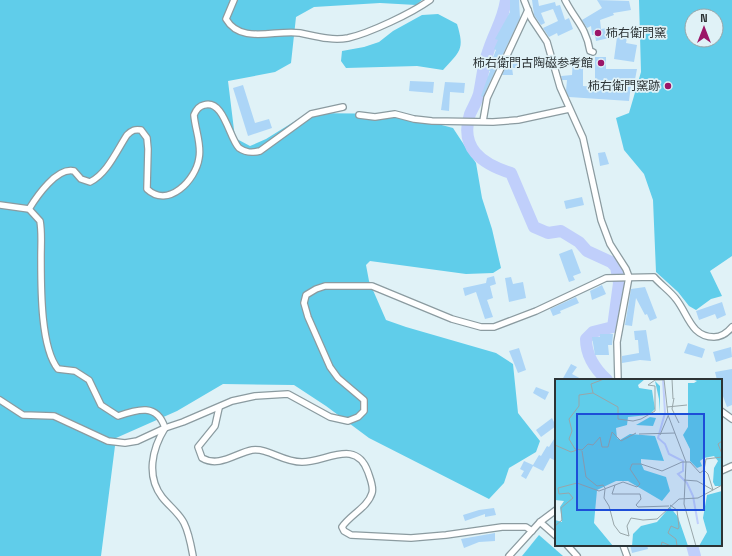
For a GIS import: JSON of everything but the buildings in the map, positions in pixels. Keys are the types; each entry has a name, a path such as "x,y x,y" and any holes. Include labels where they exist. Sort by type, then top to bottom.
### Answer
{"street":[{"path":"234,0 226,19 235,30 264,34 298,33 323,38 346,38 372,30 430,0"},
{"path":"524,0 528,10 547,42 560,88 583,138 601,220 610,244 626,269 617,342 618,379"},
{"path":"565,0 584,28 588,37 590,51 593,52"},
{"path":"483,121 487,98 528,10"},
{"path":"29,209 37,196 60,173 65,171 74,171 81,179 90,182 95,180 106,168 127,135 132,130 136,129 141,130 147,138 147,189 156,195 173,194 180,190 187,183 197,167 200,156 194,115 200,107 206,104 214,106 220,112 238,147 244,151 252,153 260,151 310,114 343,107"},
{"path":"359,115 374,117 395,114 414,119 432,121 518,120 569,109"},
{"path":"0,206 29,209 37,217 41,225 41,280 45,331 53,363 58,369 75,372 89,380 101,405 118,416 135,410 150,410 162,418 165,428 156,442 152,466 154,484 162,497 183,522 188,533 193,556"},
{"path":"0,400 23,415 54,416 108,441 125,443 137,441 165,428 219,408 232,401 255,396 288,394 337,420 348,421 358,416 364,410 364,400 338,378 330,367 308,317 304,303 306,295 325,286 372,286 452,319 481,327 494,327 536,311 606,278 654,277 677,300 690,324 702,335 719,337 726,334 732,327"},
{"path":"219,408 215,426 198,447 202,458 205,460 224,460 252,450 265,450 289,461 304,462 338,454 353,454 364,462 372,482 373,492 367,502 342,527 344,531 351,534 411,538 446,535 502,527 526,527 532,531"},
{"path":"722,412 732,420"},
{"path":"722,471 732,466"},
{"path":"509,556 540,522 555,511"},
{"path":"540,522 555,535"},
{"path":"568,546 577,556"},
{"path":"623,546 627,556"}],"shaded area":[{"path":"0,0 422,0 416,5 380,3 314,7 296,17 291,63 275,72 228,81 235,138 250,146 266,139 308,113 400,114 453,128 476,163 482,198 492,229 501,268 493,273 466,274 370,261 366,265 369,281 386,320 496,353 513,364 518,413 540,441 536,452 509,468 504,483 489,499 369,438 326,406 294,385 223,384 177,411 116,438 101,556 0,556"},
{"path":"639,0 732,0 732,256 710,271 722,296 711,299 696,310 689,306 678,292 656,272 653,200 644,174 624,150 616,118 629,113 641,72"},
{"path":"438,14 457,24 461,39 461,45 457,54 443,70 417,66 346,68 341,61 342,51 364,47 379,42 393,31 422,15"},
{"path":"539,535 563,556 522,556"}],"waterway":[{"path":"506,0 503,14 486,57 479,94 470,114 467,126 470,145 482,159 491,165 511,173 534,227 548,233 561,231 579,242 587,251 611,262 616,267 619,283 613,327 593,332 586,339 589,357 606,379"},
{"path":"692,546 695,556"}],"place":[{"name":"柿右衛門窯","path":"598,33"},
{"name":"柿右衛門古陶磁参考館","path":"601,63"},
{"name":"柿右衛門窯跡","path":"668,86"}]}
